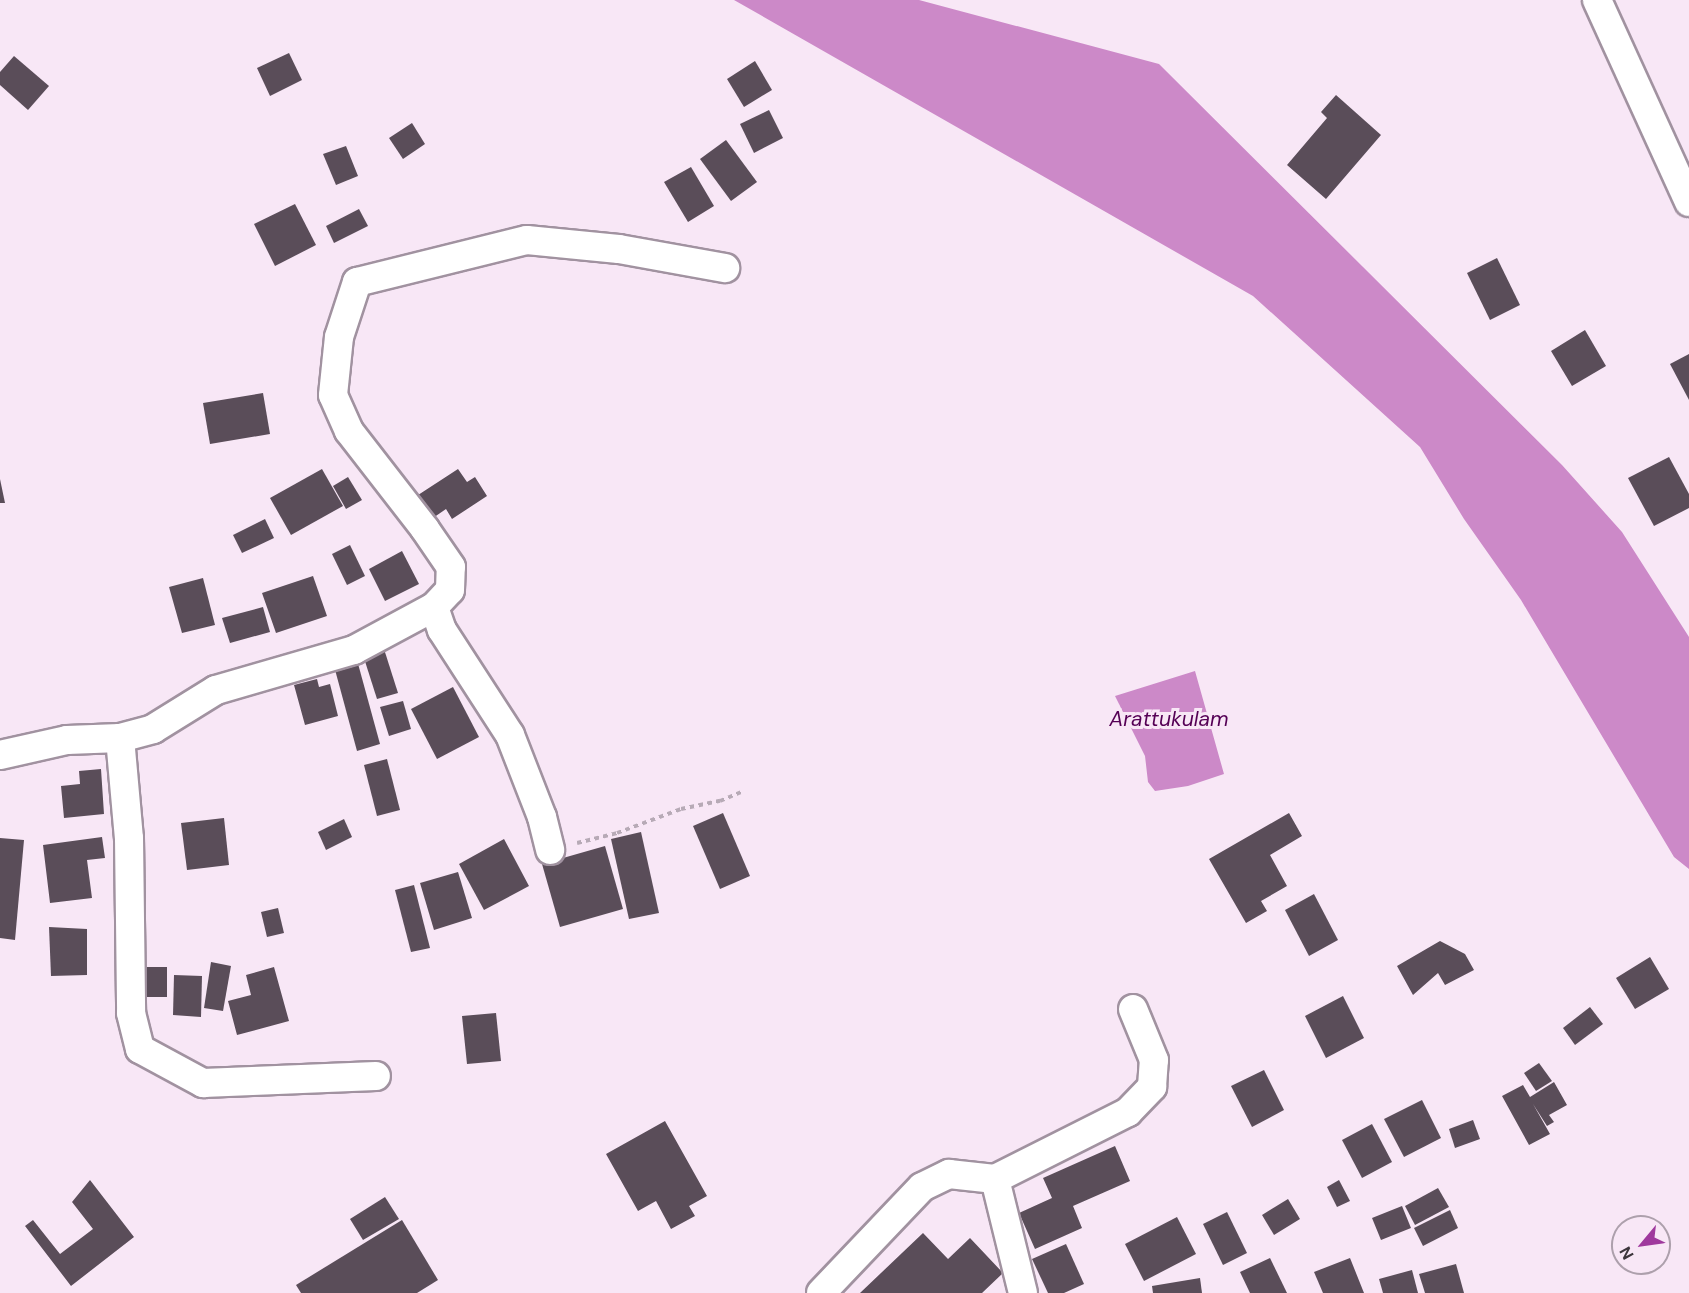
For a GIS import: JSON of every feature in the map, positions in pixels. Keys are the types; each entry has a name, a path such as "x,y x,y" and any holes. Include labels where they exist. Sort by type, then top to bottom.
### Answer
{"street":[{"path":"1597,0 1689,202"},
{"path":"0,755 67,740 120,738 153,729 216,690 354,650 434,608 450,590 451,567 425,529 349,431 333,395 339,337 357,282 527,240 620,249 725,268"},
{"path":"434,608 442,630 510,735 542,817 550,850"},
{"path":"120,738 129,838 131,1014 140,1049 203,1083 376,1076"},
{"path":"821,1293 922,1187 949,1174 994,1179 1128,1113 1152,1088 1154,1060 1133,1009"},
{"path":"994,1179 1023,1293"}],"path":[{"path":"550,850 617,833 681,809 720,801 743,791"}],"water":[{"path":"734,0 919,0 1159,64 1562,465 1622,532 1689,637 1689,869 1674,857 1521,600 1464,519 1420,447 1253,296"},
{"name":"Arattukulam","path":"1195,671 1224,774 1188,786 1155,791 1148,782 1145,756 1115,696"}],"building":[{"path":"289,53 302,80 270,96 257,68"},
{"path":"14,56 49,86 28,110 0,85 0,72"},
{"path":"755,61 772,90 744,107 727,79"},
{"path":"1336,95 1381,135 1326,199 1287,165 1327,118 1321,112"},
{"path":"769,110 783,138 754,153 740,124"},
{"path":"412,123 425,144 403,159 389,138"},
{"path":"726,140 757,182 731,201 700,159"},
{"path":"346,146 358,176 336,185 323,154"},
{"path":"691,167 714,206 688,222 664,182"},
{"path":"295,204 316,245 275,266 254,224"},
{"path":"359,209 368,226 334,243 326,226"},
{"path":"1497,258 1520,305 1490,320 1467,273"},
{"path":"1585,330 1606,366 1572,386 1551,351"},
{"path":"1689,354 1689,400 1670,364"},
{"path":"263,393 270,434 210,444 203,403"},
{"path":"1669,457 1689,494 1689,508 1654,526 1628,478"},
{"path":"322,469 343,506 291,535 270,498"},
{"path":"458,469 467,482 475,477 487,496 452,519 446,509 430,520 415,497"},
{"path":"348,477 362,500 346,509 333,486"},
{"path":"0,479 5,503 0,503"},
{"path":"265,519 274,538 242,553 233,535"},
{"path":"350,545 365,576 347,585 332,554"},
{"path":"402,551 419,584 385,601 369,569"},
{"path":"313,576 327,616 276,633 262,593"},
{"path":"203,578 215,625 182,633 169,587"},
{"path":"263,607 270,632 230,643 222,618"},
{"path":"384,649 398,693 377,699 363,655"},
{"path":"357,660 380,744 357,751 334,666"},
{"path":"317,679 319,687 330,684 338,716 305,725 294,685"},
{"path":"453,687 479,737 437,759 411,709"},
{"path":"403,701 411,729 389,736 380,707"},
{"path":"387,759 400,810 377,816 364,765"},
{"path":"101,769 104,814 64,818 61,786 80,784 79,771"},
{"path":"723,813 750,876 720,889 693,826"},
{"path":"1289,813 1302,836 1270,855 1287,886 1261,901 1267,911 1246,923 1209,859"},
{"path":"224,818 229,865 187,870 181,823"},
{"path":"344,819 352,837 326,850 318,832"},
{"path":"641,832 659,913 629,919 611,839"},
{"path":"102,837 105,858 87,860 92,898 50,903 43,845"},
{"path":"0,838 24,840 15,940 0,938"},
{"path":"504,839 529,886 484,910 459,864"},
{"path":"605,846 623,909 560,927 542,864"},
{"path":"458,872 472,918 434,930 420,883"},
{"path":"414,885 430,948 411,952 395,890"},
{"path":"1314,894 1338,940 1309,956 1285,910"},
{"path":"278,908 284,933 267,937 261,912"},
{"path":"49,927 87,929 87,975 51,976"},
{"path":"1440,941 1465,954 1474,970 1445,985 1438,973 1413,995 1397,966"},
{"path":"1650,957 1669,989 1635,1009 1616,978"},
{"path":"211,962 231,966 223,1011 204,1008"},
{"path":"144,967 167,967 167,997 144,997"},
{"path":"274,967 289,1021 237,1035 228,1001 251,995 246,975"},
{"path":"174,975 202,976 201,1017 173,1015"},
{"path":"1343,996 1364,1038 1326,1058 1305,1016"},
{"path":"1590,1007 1603,1024 1575,1045 1563,1028"},
{"path":"496,1013 501,1061 467,1064 462,1016"},
{"path":"1539,1063 1552,1081 1536,1091 1524,1073"},
{"path":"1264,1070 1284,1110 1252,1127 1231,1086"},
{"path":"1554,1082 1567,1105 1549,1115 1554,1122 1547,1126 1533,1104 1550,1134 1529,1145 1502,1096 1523,1085 1530,1097"},
{"path":"1422,1100 1441,1138 1404,1157 1384,1119"},
{"path":"1473,1120 1480,1139 1455,1148 1449,1129"},
{"path":"665,1121 707,1196 689,1206 695,1216 671,1229 656,1201 638,1211 606,1154"},
{"path":"1372,1124 1392,1162 1362,1178 1342,1140"},
{"path":"1115,1146 1130,1181 1073,1206 1082,1228 1035,1249 1019,1213 1052,1198 1043,1178"},
{"path":"90,1180 134,1237 71,1286 25,1226 33,1220 60,1254 93,1229 72,1202"},
{"path":"1339,1180 1350,1201 1337,1207 1327,1187"},
{"path":"1438,1188 1449,1207 1415,1225 1405,1206"},
{"path":"385,1197 399,1219 363,1240 350,1219"},
{"path":"1288,1199 1300,1219 1274,1235 1262,1215"},
{"path":"1402,1206 1411,1228 1381,1240 1372,1218"},
{"path":"1450,1210 1458,1228 1423,1246 1414,1228"},
{"path":"1227,1212 1247,1253 1223,1265 1203,1224"},
{"path":"1177,1217 1196,1254 1144,1281 1125,1244"},
{"path":"402,1220 438,1280 417,1293 301,1293 296,1285"},
{"path":"923,1233 948,1259 970,1238 1003,1273 982,1293 860,1293"},
{"path":"1066,1244 1084,1284 1064,1293 1048,1293 1032,1259"},
{"path":"1270,1258 1287,1293 1250,1293 1240,1272"},
{"path":"1350,1258 1364,1293 1323,1293 1314,1272"},
{"path":"1456,1264 1464,1293 1425,1293 1419,1274"},
{"path":"1412,1270 1418,1293 1383,1293 1379,1279"},
{"path":"1200,1278 1202,1293 1153,1293 1152,1286"}]}
